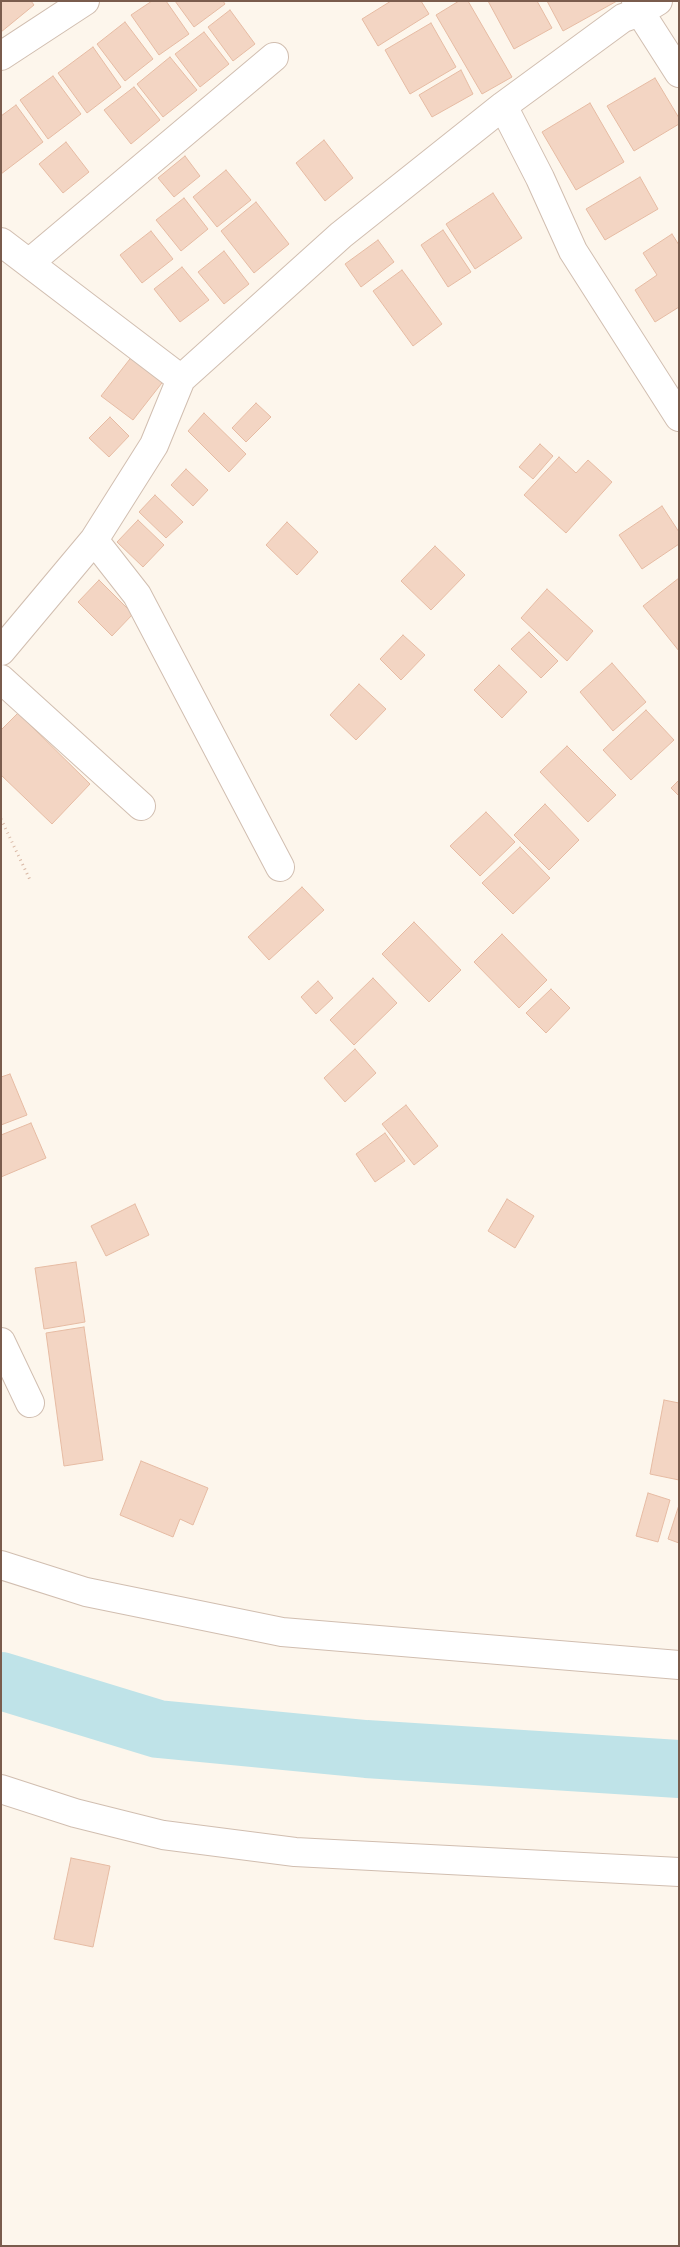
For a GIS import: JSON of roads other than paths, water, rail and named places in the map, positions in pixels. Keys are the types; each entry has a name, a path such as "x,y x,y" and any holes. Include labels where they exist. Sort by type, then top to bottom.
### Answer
{"street":[{"path":"1,56 72,5"},
{"path":"1,651 94,540 154,445 181,379 342,235 504,106 623,18 644,5 679,73"},
{"path":"29,263 274,57"},
{"path":"504,106 540,178 573,251 679,417"},
{"path":"1,242 181,379"},
{"path":"94,540 137,595 280,867"},
{"path":"1,679 141,806"},
{"path":"1,1342 30,1403"},
{"path":"1,1565 86,1592 282,1632 679,1664"},
{"path":"1,1788 75,1813 163,1835 286,1851 679,1872"}],"waterway":[{"path":"1,1681 158,1729 366,1749 679,1769"}]}
